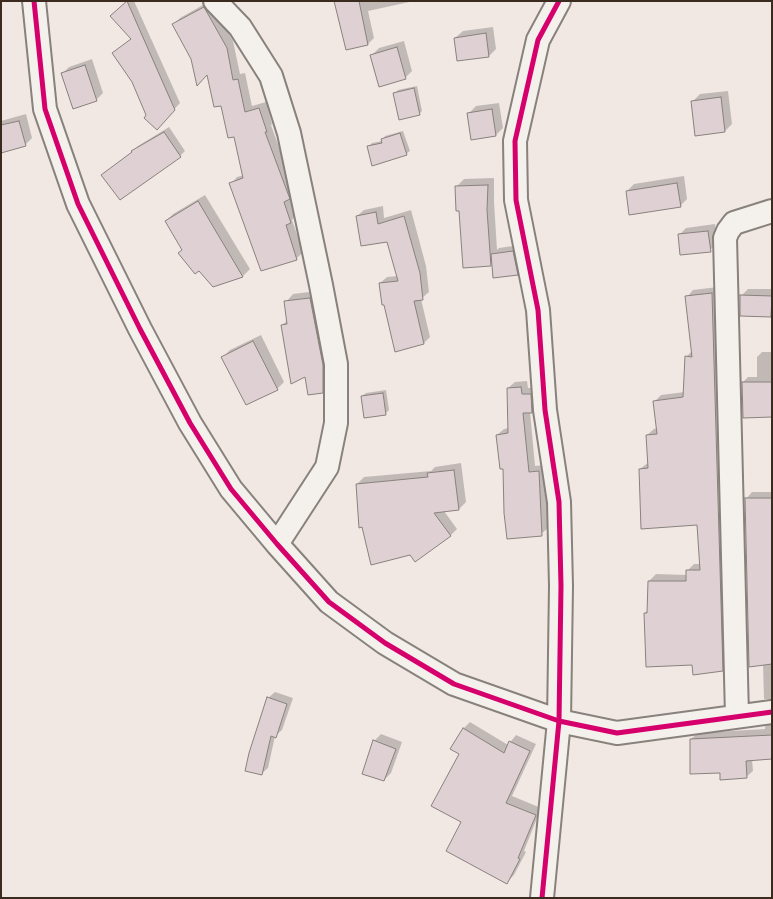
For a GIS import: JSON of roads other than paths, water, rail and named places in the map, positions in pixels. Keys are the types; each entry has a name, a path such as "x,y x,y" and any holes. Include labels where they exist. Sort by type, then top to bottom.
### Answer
{"street":[{"path":"34,1 45,109 78,204 140,329 190,423 231,489 329,602 385,643 454,684 559,721 617,733 772,712"},
{"path":"215,1 240,27 271,76 289,133 336,364 336,423 326,467 277,544"},
{"path":"542,898 559,721 560,502 546,410 538,310 516,200 515,141 538,40 558,1"},
{"path":"737,716 726,238 728,231 734,223 772,211"}]}
